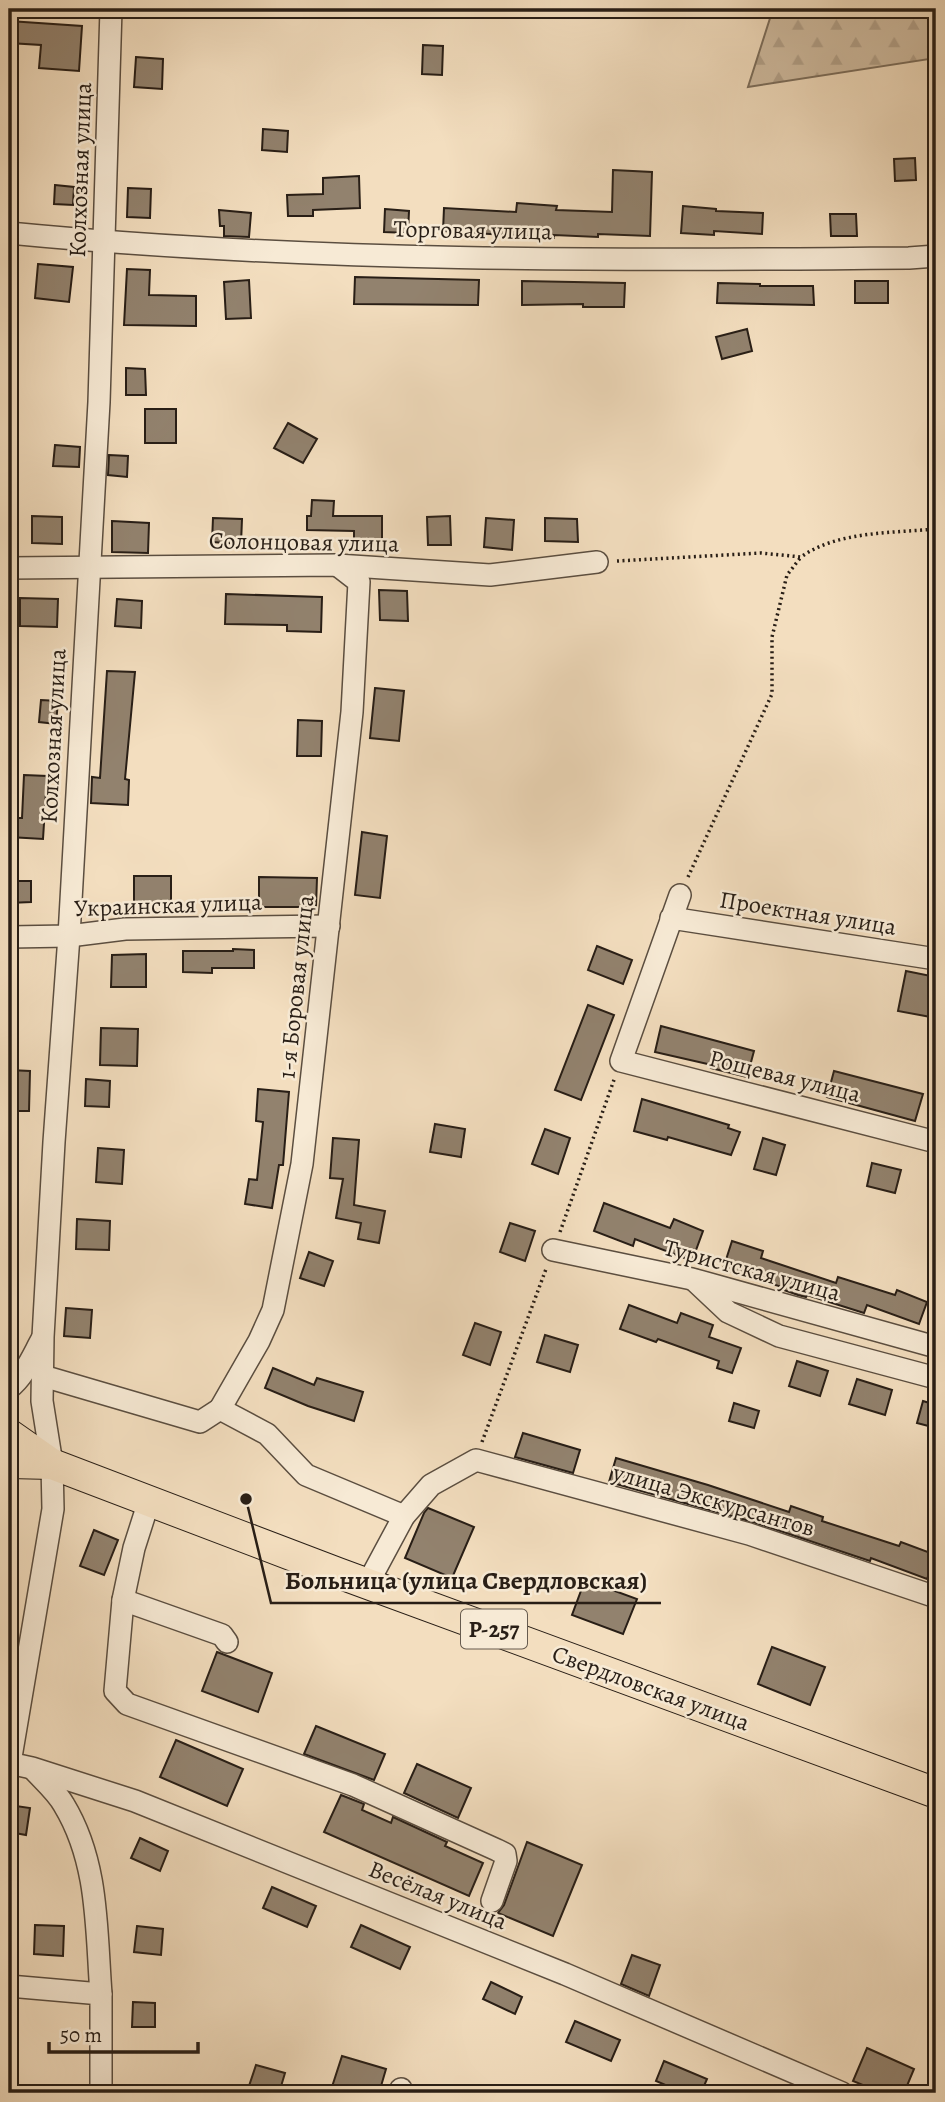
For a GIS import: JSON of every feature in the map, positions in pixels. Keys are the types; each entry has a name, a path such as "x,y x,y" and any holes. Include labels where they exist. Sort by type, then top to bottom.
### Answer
{"highway":[{"name":"Свердловская улица","path":"9,1433 52,1464 149,1502 936,1793"},
{"name":"Свердловская улица","path":"9,1463 52,1464"}],"street":[{"name":"Колхозная улица","path":"9,1763 53,1509 52,1464 42,1401 43,1337 99,402 109,9"},
{"name":"Торговая улица","path":"9,233 104,243 300,254 668,260 936,256"},
{"name":"Солонцовая улица","path":"9,568 337,565 490,575 597,562"},
{"name":"1-я Боровая улица","path":"220,1409 259,1341 273,1310 302,1164 352,712 359,582 337,565"},
{"path":"671,918 680,895"},
{"name":"Проектная улица","path":"671,918 936,959"},
{"name":"Рощевая улица","path":"671,918 621,1061 936,1142"},
{"name":"Украинская улица","path":"9,937 69,936 125,929 329,926"},
{"name":"Туристская улица","path":"553,1250 692,1279 936,1347"},
{"path":"692,1279 728,1312 779,1336 936,1378"},
{"path":"9,1388 15,1384 27,1366 43,1337"},
{"path":"43,1376 200,1422 220,1409 267,1434 306,1475 404,1516 368,1583"},
{"name":"улица Экскурсантов","path":"404,1516 430,1486 476,1460 748,1534 936,1597"},
{"path":"149,1502 134,1548 123,1600 115,1691 127,1704 353,1785 505,1854 506,1861 492,1901"},
{"path":"123,1600 222,1635 227,1642"},
{"name":"Весёлая улица","path":"9,1763 135,1801 565,1974 842,2093"},
{"path":"32,1768 64,1804 83,1845 92,1877 100,1994 101,2093"},
{"path":"9,1986 100,1994"}],"path":[{"path":"680,895 772,694 772,638 788,575 801,557 814,547 842,538 936,529"},
{"path":"597,562 761,552 801,557"}],"green space":[{"path":"773,9 936,9 936,58 748,87"}],"building":[{"path":"9,21 82,26 79,71 39,68 41,45 9,43"},
{"path":"423,45 443,46 442,75 422,74"},
{"path":"136,57 163,59 162,89 134,87"},
{"path":"263,129 288,131 287,152 262,150"},
{"path":"915,158 916,180 895,181 894,159"},
{"path":"613,170 652,172 650,236 598,234 598,237 554,235 554,238 443,231 444,208 516,212 517,203 557,206 556,210 612,212"},
{"path":"359,176 360,208 313,210 313,216 288,216 287,195 323,194 323,178"},
{"path":"55,185 74,187 73,205 54,204"},
{"path":"128,188 151,189 150,218 127,217"},
{"path":"683,206 716,211 763,213 762,234 714,231 714,235 681,233"},
{"path":"385,209 409,211 408,233 384,232"},
{"path":"219,210 251,213 249,237 224,236"},
{"path":"830,214 856,214 857,236 831,236"},
{"path":"38,264 73,267 69,302 35,298"},
{"path":"127,269 150,270 149,295 196,296 196,326 124,325"},
{"path":"355,277 479,280 478,305 354,304"},
{"path":"249,280 251,318 226,319 224,282"},
{"path":"522,281 625,283 624,307 583,307 583,304 522,305"},
{"path":"855,281 888,281 888,303 855,303"},
{"path":"718,283 813,286 814,305 717,303"},
{"path":"747,329 752,351 722,359 716,337"},
{"path":"126,368 145,369 146,395 126,395"},
{"path":"145,409 176,409 176,443 145,443"},
{"path":"288,423 317,439 303,463 274,448"},
{"path":"55,445 80,447 79,467 53,466"},
{"path":"109,455 128,456 127,477 108,475"},
{"path":"312,500 334,501 333,516 382,516 382,541 354,541 354,531 307,530 307,516 311,516"},
{"path":"32,516 62,517 62,544 32,543"},
{"path":"450,516 451,545 428,545 427,517"},
{"path":"213,518 242,519 241,544 212,542"},
{"path":"486,518 514,520 512,550 484,547"},
{"path":"545,518 577,519 578,542 545,541"},
{"path":"112,521 149,523 148,553 112,552"},
{"path":"379,590 407,591 408,621 380,620"},
{"path":"226,594 322,597 321,632 287,631 287,625 225,624"},
{"path":"20,598 58,599 57,627 20,626"},
{"path":"117,599 142,601 141,628 115,626"},
{"path":"107,671 135,672 125,779 129,780 128,805 91,803 92,777 100,778"},
{"path":"375,688 404,691 399,741 370,738"},
{"path":"41,700 58,701 56,724 39,722"},
{"path":"298,720 322,721 321,756 297,756"},
{"path":"24,775 47,776 43,839 9,837 9,818 22,818"},
{"path":"362,832 387,836 380,898 355,895"},
{"path":"134,876 171,876 171,903 134,903"},
{"path":"259,877 317,878 316,907 259,907"},
{"path":"9,881 31,881 31,902 9,903"},
{"path":"597,946 632,960 623,984 588,970"},
{"path":"254,950 254,968 212,968 212,973 183,972 183,951"},
{"path":"146,954 146,987 111,987 112,955"},
{"path":"906,971 936,977 936,1018 898,1011"},
{"path":"588,1005 614,1015 581,1100 555,1090"},
{"path":"661,1026 754,1051 747,1077 711,1068 712,1065 655,1052"},
{"path":"101,1028 138,1029 137,1066 100,1065"},
{"path":"9,1070 30,1071 29,1111 9,1111"},
{"path":"834,1071 923,1094 915,1121 827,1097"},
{"path":"86,1079 110,1081 109,1107 85,1106"},
{"path":"258,1089 289,1092 283,1165 279,1165 272,1208 245,1204 249,1179 257,1180 263,1122 256,1121"},
{"path":"642,1099 729,1125 728,1128 740,1132 731,1155 668,1137 667,1140 634,1131"},
{"path":"435,1124 465,1129 461,1157 430,1152"},
{"path":"545,1129 570,1138 558,1174 532,1164"},
{"path":"333,1138 359,1140 354,1205 385,1211 379,1243 358,1239 361,1223 336,1218 343,1179 330,1178"},
{"path":"763,1138 785,1145 776,1175 754,1169"},
{"path":"98,1148 124,1150 122,1184 96,1182"},
{"path":"872,1163 901,1170 895,1193 867,1186"},
{"path":"604,1203 670,1228 674,1219 703,1231 692,1261 635,1239 633,1246 594,1231"},
{"path":"77,1219 110,1221 109,1250 76,1249"},
{"path":"510,1223 535,1231 525,1261 500,1252"},
{"path":"732,1241 763,1251 761,1258 836,1283 838,1277 895,1295 897,1290 927,1302 919,1324 867,1305 864,1313 807,1295 798,1295 778,1288 779,1286 723,1269"},
{"path":"309,1252 333,1261 324,1286 300,1278"},
{"path":"629,1305 677,1323 681,1313 713,1325 709,1337 741,1348 732,1373 717,1368 719,1361 658,1339 656,1342 620,1329"},
{"path":"66,1308 92,1310 90,1338 64,1336"},
{"path":"475,1323 501,1332 490,1365 463,1355"},
{"path":"545,1335 578,1345 570,1372 537,1362"},
{"path":"797,1361 828,1371 820,1396 789,1386"},
{"path":"273,1368 314,1385 317,1378 363,1392 354,1421 265,1388"},
{"path":"857,1379 892,1390 885,1415 849,1404"},
{"path":"923,1401 936,1405 936,1428 917,1423"},
{"path":"734,1403 759,1411 754,1428 729,1421"},
{"path":"523,1433 580,1450 573,1473 515,1457"},
{"path":"616,1458 789,1512 791,1506 823,1517 822,1521 899,1546 901,1542 936,1555 927,1579 871,1558 870,1561 753,1522 609,1482"},
{"path":"428,1508 474,1527 452,1578 405,1558"},
{"path":"94,1530 118,1540 104,1575 80,1566"},
{"path":"585,1580 637,1599 623,1634 572,1615"},
{"path":"772,1647 825,1667 810,1705 758,1684"},
{"path":"217,1652 272,1673 258,1712 202,1691"},
{"path":"316,1726 385,1754 374,1780 304,1754"},
{"path":"176,1740 243,1769 227,1806 160,1777"},
{"path":"417,1764 471,1788 458,1818 404,1793"},
{"path":"341,1795 364,1804 362,1810 391,1823 393,1817 447,1842 445,1846 483,1863 469,1896 324,1832"},
{"path":"9,1805 30,1808 26,1835 9,1832"},
{"path":"140,1838 168,1851 160,1871 131,1858"},
{"path":"527,1842 582,1865 553,1936 498,1913 504,1905"},
{"path":"272,1887 316,1906 307,1927 263,1908"},
{"path":"35,1925 64,1926 63,1956 34,1954"},
{"path":"361,1925 410,1947 400,1969 351,1947"},
{"path":"137,1926 163,1929 161,1955 134,1952"},
{"path":"632,1955 660,1965 649,1996 621,1984"},
{"path":"491,1982 522,1997 515,2014 483,1999"},
{"path":"133,2002 155,2003 155,2027 132,2027"},
{"path":"575,2021 620,2040 611,2061 566,2042"},
{"path":"867,2048 914,2069 904,2093 882,2093 853,2081"},
{"path":"342,2056 386,2069 379,2093 330,2093"},
{"path":"664,2061 707,2079 701,2093 684,2093 656,2081"},
{"path":"256,2065 285,2073 279,2093 249,2086"}],"place":[{"name":"Больница (улица Свердловская)","path":"246,1499"}]}
